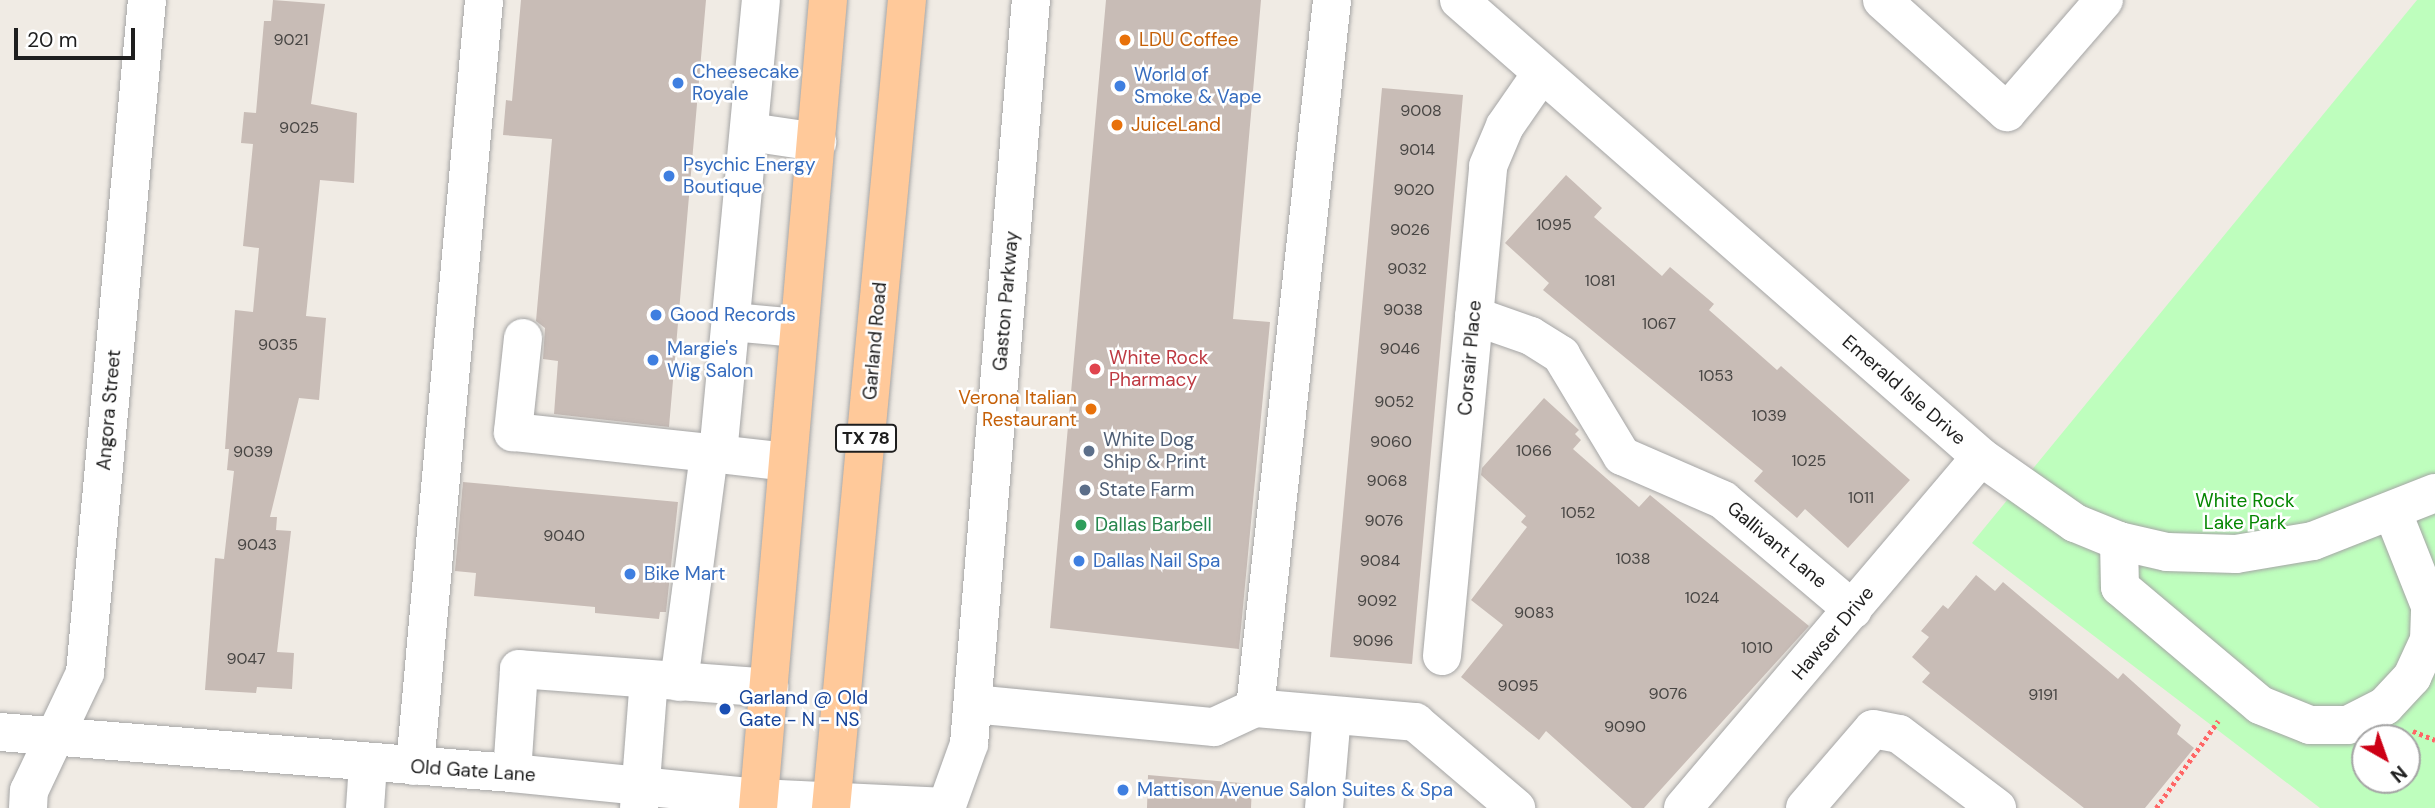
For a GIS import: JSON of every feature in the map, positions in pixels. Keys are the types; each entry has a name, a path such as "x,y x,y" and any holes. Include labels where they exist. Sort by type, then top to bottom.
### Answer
{"main road":[{"path":"758,803 828,0"},
{"name":"Garland Road","path":"832,805 907,0"}],"street":[{"name":"Angora Street","path":"28,808 29,791 85,673 147,0"},
{"path":"415,766 484,0"},
{"path":"640,797 713,453 732,322 761,0"},
{"name":"Gaston Parkway","path":"946,808 968,758 1031,0"},
{"path":"1255,709 1332,0"},
{"name":"Emerald Isle Drive","path":"1459,0 1981,457 2075,523 2119,541 2167,552 2236,554 2313,541 2393,513 2435,493"},
{"path":"1882,0 2007,112 2104,0"},
{"name":"Corsair Place","path":"1442,656 1488,166 1505,126 1541,74"},
{"path":"750,132 817,142"},
{"name":"Gallivant Lane","path":"1474,316 1531,336 1561,355 1622,456 1723,500 1853,610"},
{"path":"732,322 799,328"},
{"path":"523,338 513,432 787,463"},
{"name":"Hawser Drive","path":"1683,808 1981,457"},
{"path":"2119,541 2120,587 2260,705 2310,725 2348,725 2385,706 2412,677 2430,640 2430,606 2393,513"},
{"path":"512,773 519,669 769,688"},
{"path":"972,704 1214,727 1255,709 1415,722 1516,808"},
{"path":"1324,808 1332,715"},
{"path":"1805,808 1873,729 1899,734 1997,808"},
{"name":"Old Gate Lane","path":"0,732 368,764 512,773 640,797 946,808"},
{"path":"365,808 368,764"}],"path":[{"path":"2157,808 2243,691"}],"green space":[{"name":"White Rock Lake Park","path":"2417,0 2435,0 2435,808 2320,808 1972,543"}],"building":[{"path":"273,0 325,4 311,104 357,113 354,183 320,180 306,316 326,318 319,400 299,398 270,517 277,517 276,530 291,531 277,652 294,653 292,689 257,687 256,693 205,690 215,558 224,559 234,471 227,470 229,449 225,449 235,310 253,312 259,248 243,246 253,144 241,143 244,112 256,113 264,21 271,21"},
{"path":"521,0 706,0 669,427 554,414 558,361 543,359 545,328 536,321 552,139 503,135 506,100 512,101"},
{"path":"1106,0 1261,0 1233,319 1270,322 1239,649 1050,628"},
{"path":"1382,88 1463,95 1412,664 1330,657"},
{"path":"1566,175 1602,208 1594,217 1662,276 1670,267 1714,304 1709,310 1777,370 1781,366 1910,480 1848,548 1805,509 1797,518 1754,481 1763,471 1543,290 1549,283 1505,243"},
{"path":"1544,398 1579,430 1575,434 1581,440 1573,449 1639,507 1650,495 1809,626 1644,808 1632,808 1546,731 1539,740 1461,677 1503,625 1471,600 1527,527 1521,522 1526,516 1481,475 1482,468"},
{"path":"463,482 678,502 666,612 660,612 659,619 595,613 595,607 474,596 476,573 455,571"},
{"path":"1976,575 1995,591 2003,582 2118,679 2123,673 2181,725 2177,734 2194,748 2145,808 2084,808 1922,682 1930,673 1912,657 1929,637 1921,631 1943,605 1948,609"},
{"path":"1148,775 1252,784 1251,808 1147,808"}],"place":[{"name":"LDU Coffee","path":"1125,40"},
{"name":"Cheesecake Royale","path":"678,83"},
{"name":"World of Smoke & Vape","path":"1120,86"},
{"name":"JuiceLand","path":"1117,125"},
{"name":"Psychic Energy Boutique","path":"669,176"},
{"name":"Good Records","path":"656,315"},
{"name":"Margie's Wig Salon","path":"653,360"},
{"name":"White Rock Pharmacy","path":"1095,369"},
{"name":"Verona Italian Restaurant","path":"1091,409"},
{"name":"White Dog Ship & Print","path":"1089,451"},
{"name":"State Farm","path":"1085,490"},
{"name":"Dallas Barbell","path":"1081,525"},
{"name":"Dallas Nail Spa","path":"1079,561"},
{"name":"Bike Mart","path":"630,574"},
{"name":"Garland @ Old Gate - N - NS","path":"725,709"},
{"name":"Mattison Avenue Salon Suites & Spa","path":"1123,790"}]}
